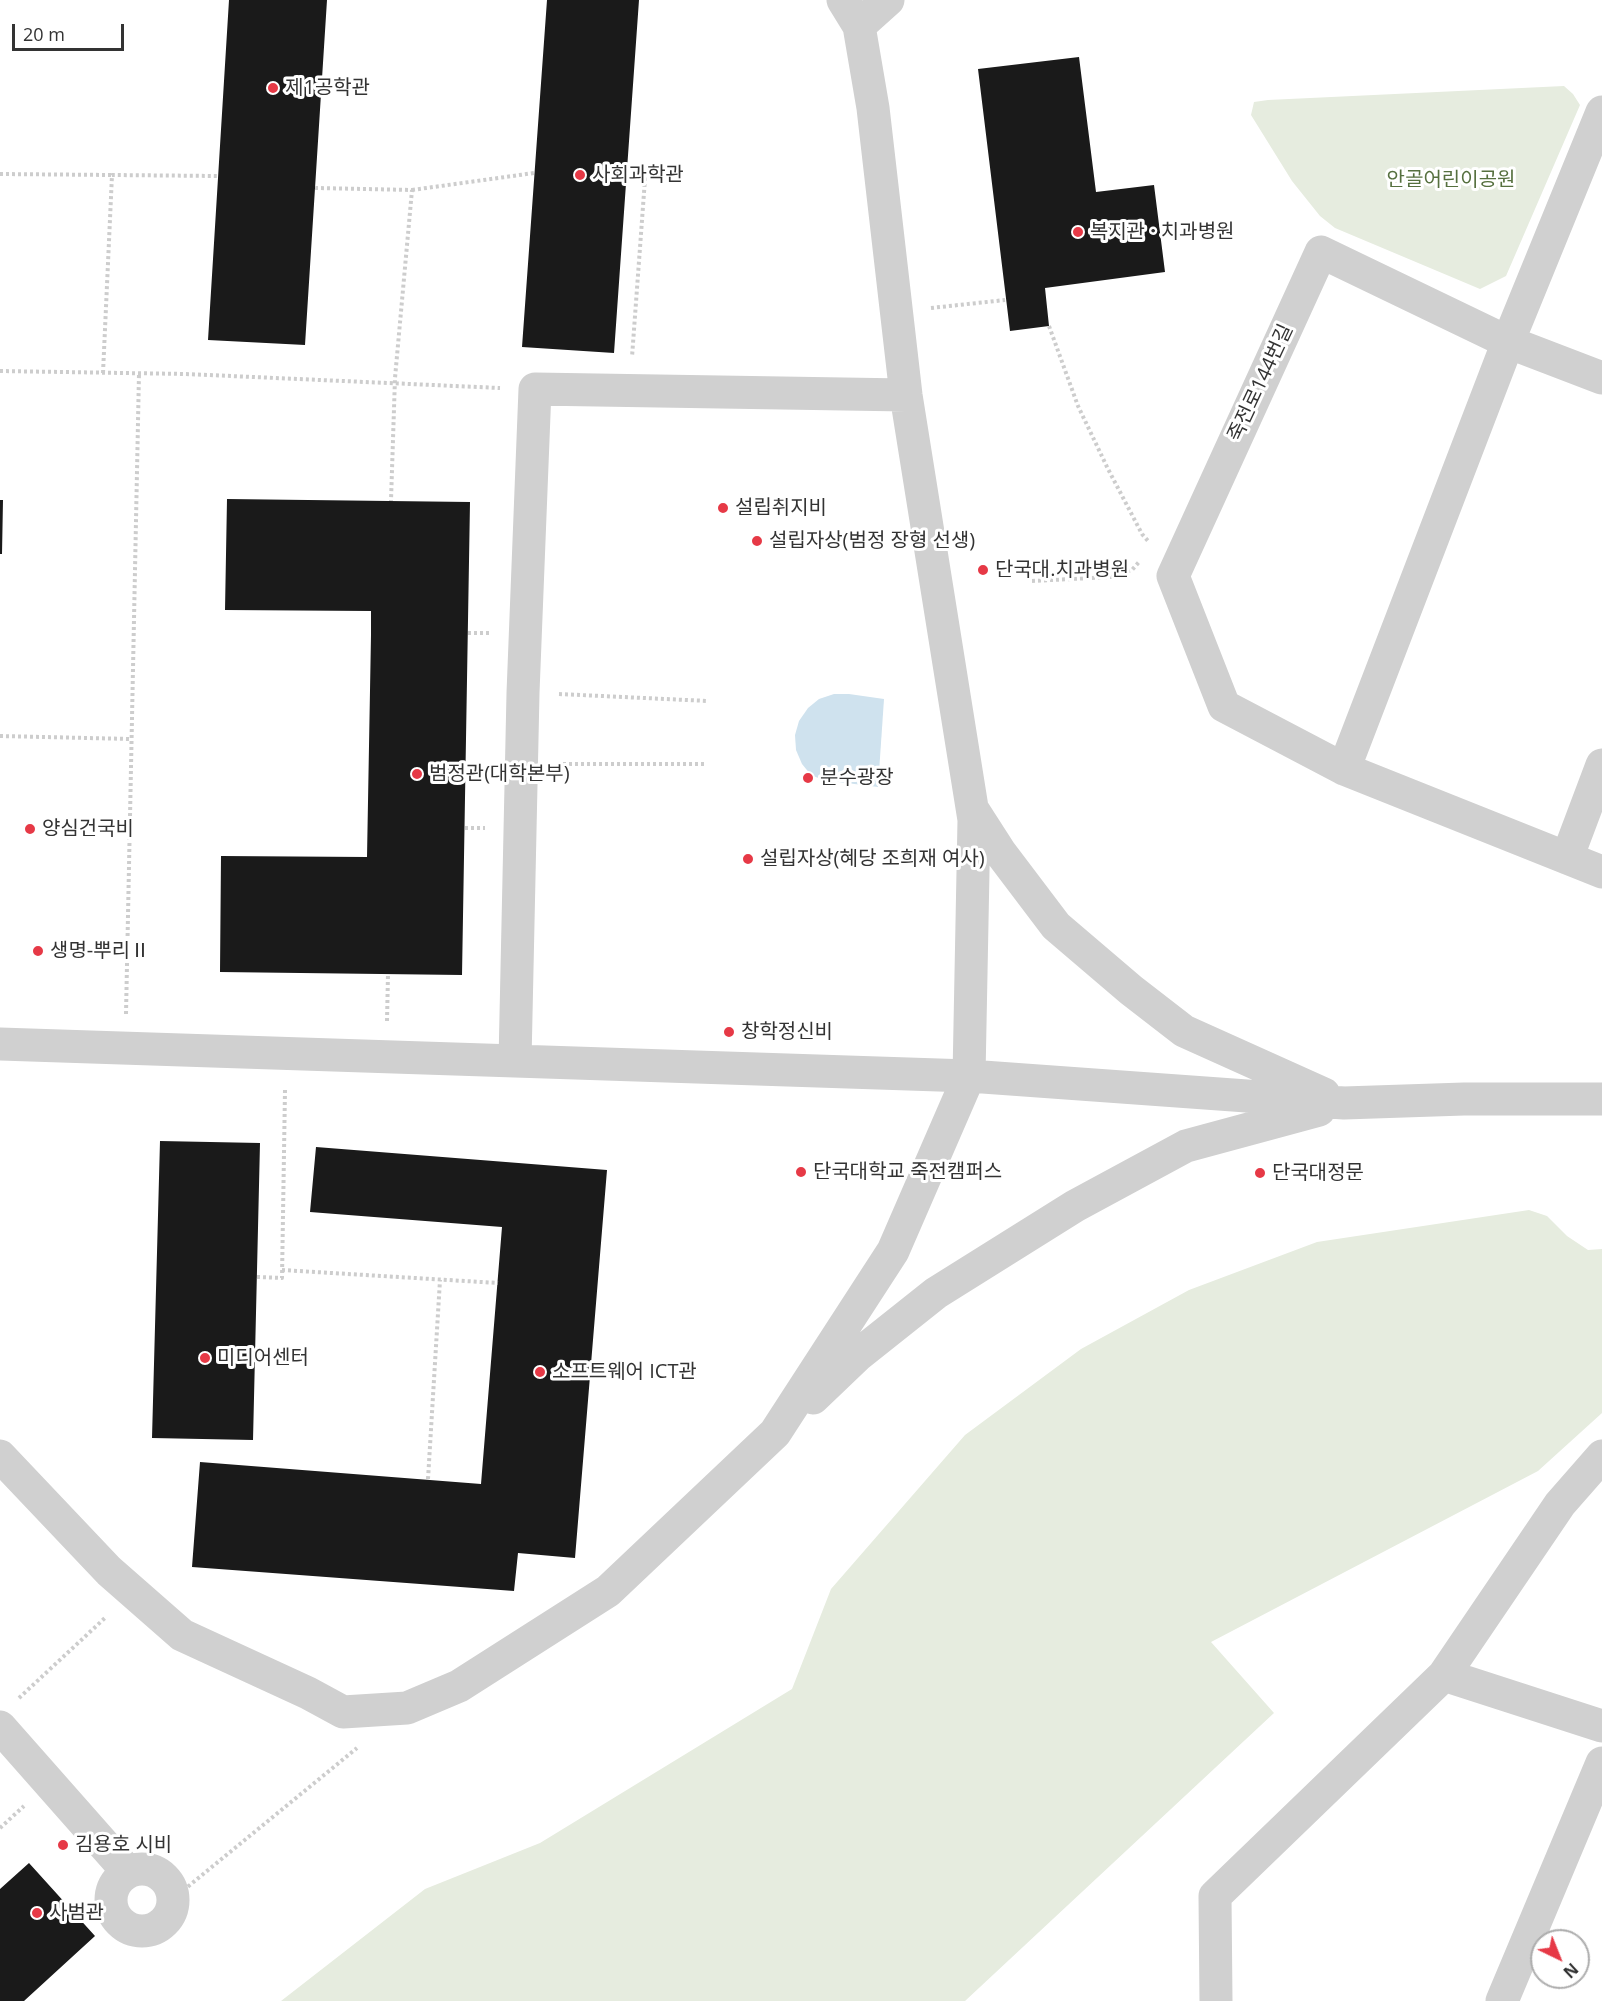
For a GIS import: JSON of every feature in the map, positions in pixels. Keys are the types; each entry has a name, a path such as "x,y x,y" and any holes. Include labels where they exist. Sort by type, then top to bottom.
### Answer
{"lane":[{"path":"775,1433 893,1251 969,1076 974,820 906,395 873,108 851,13 888,0"},
{"path":"1602,112 1508,342 1344,769 1602,872"},
{"name":"죽전로144번길","path":"1344,769 1224,706 1173,576 1167,552 1321,252 1508,342 1602,378"},
{"path":"515,1061 524,693 535,389 906,395"},
{"path":"1567,858 1602,765"},
{"path":"972,809 1000,852 1056,926 1140,997 1184,1031 1344,1103"},
{"path":"0,1044 969,1076 1344,1103 1464,1099 1602,1099"},
{"path":"0,1456 109,1571 182,1635 344,1712 407,1708 459,1686 608,1591 858,1355 936,1293 1075,1206 1186,1146 1344,1103"},
{"path":"1216,2001 1215,1896 1444,1675 1560,1504 1602,1456"},
{"path":"1444,1675 1602,1726"},
{"path":"8,1714 128,1872"},
{"path":"1502,2001 1602,1763"},
{"path":"148,1869 158,1872 166,1879 174,1898 168,1918 160,1925 141,1931 131,1929 116,1916 111,1897 120,1878 128,1872 148,1869"}],"path":[{"path":"315,188 412,190 534,173"},
{"path":"0,174 218,177"},
{"path":"103,373 112,176"},
{"path":"626,178 645,179 630,391"},
{"path":"391,501 395,383 412,190"},
{"path":"896,312 1005,300"},
{"path":"1032,581 1110,577 1132,570 1167,552 1142,534 1078,406 1049,326"},
{"path":"0,371 140,373 535,389"},
{"path":"124,1048 140,373"},
{"path":"524,693 708,701"},
{"path":"0,736 131,739"},
{"path":"522,764 706,764"},
{"path":"387,1056 388,974"},
{"path":"257,1277 282,1278 285,1053"},
{"path":"282,1270 498,1283"},
{"path":"428,1479 440,1280"},
{"path":"8,1714 133,1592"},
{"path":"174,1898 362,1744"}],"green space":[{"name":"안골어린이공원","path":"1564,86 1580,105 1506,276 1480,289 1335,228 1320,216 1292,181 1251,115 1254,102 1268,100"},
{"path":"1529,1210 1547,1216 1567,1236 1588,1250 1602,1249 1602,1413 1538,1471 1211,1642 1274,1713 965,2001 281,2001 425,1889 540,1843 792,1689 831,1589 965,1435 1081,1349 1189,1290 1317,1242"}],"water":[{"path":"834,694 884,699 878,787 823,780 811,775 802,764 796,750 795,735 799,721 808,708 819,699"}],"building":[{"name":"제1공학관","path":"229,0 327,0 305,345 208,340"},
{"name":"사회과학관","path":"547,0 639,0 614,353 522,347"},
{"name":"복지관 · 치과병원","path":"1079,57 1096,192 1154,185 1165,272 1045,288 1049,326 1010,331 978,69"},
{"name":"범정관(대학본부)","path":"227,499 470,502 462,975 220,972 221,856 367,857 371,635 371,611 225,610"},
{"path":"0,500 3,500 2,554 0,554"},
{"name":"미디어센터","path":"160,1141 260,1143 253,1440 152,1438"},
{"name":"소프트웨어 ICT관","path":"316,1147 607,1170 575,1558 518,1553 514,1591 192,1567 200,1462 481,1484 502,1227 310,1212"},
{"name":"사범관","path":"29,1863 95,1936 24,2001 0,2001 0,1889"}],"place":[{"name":"제1공학관","path":"273,88"},
{"name":"사회과학관","path":"580,175"},
{"name":"복지관 · 치과병원","path":"1078,232"},
{"name":"설립취지비","path":"723,508"},
{"name":"설립자상(범정 장형 선생)","path":"757,541"},
{"name":"단국대.치과병원","path":"983,570"},
{"name":"범정관(대학본부)","path":"417,774"},
{"name":"분수광장","path":"808,778"},
{"name":"양심건국비","path":"30,829"},
{"name":"설립자상(혜당 조희재 여사)","path":"748,859"},
{"name":"생명-뿌리Ⅱ","path":"38,951"},
{"name":"창학정신비","path":"729,1032"},
{"name":"단국대학교 죽전캠퍼스","path":"801,1172"},
{"name":"단국대정문","path":"1260,1173"},
{"name":"미디어센터","path":"205,1358"},
{"name":"소프트웨어 ICT관","path":"540,1372"},
{"name":"김용호 시비","path":"63,1845"},
{"name":"사범관","path":"37,1913"}]}
